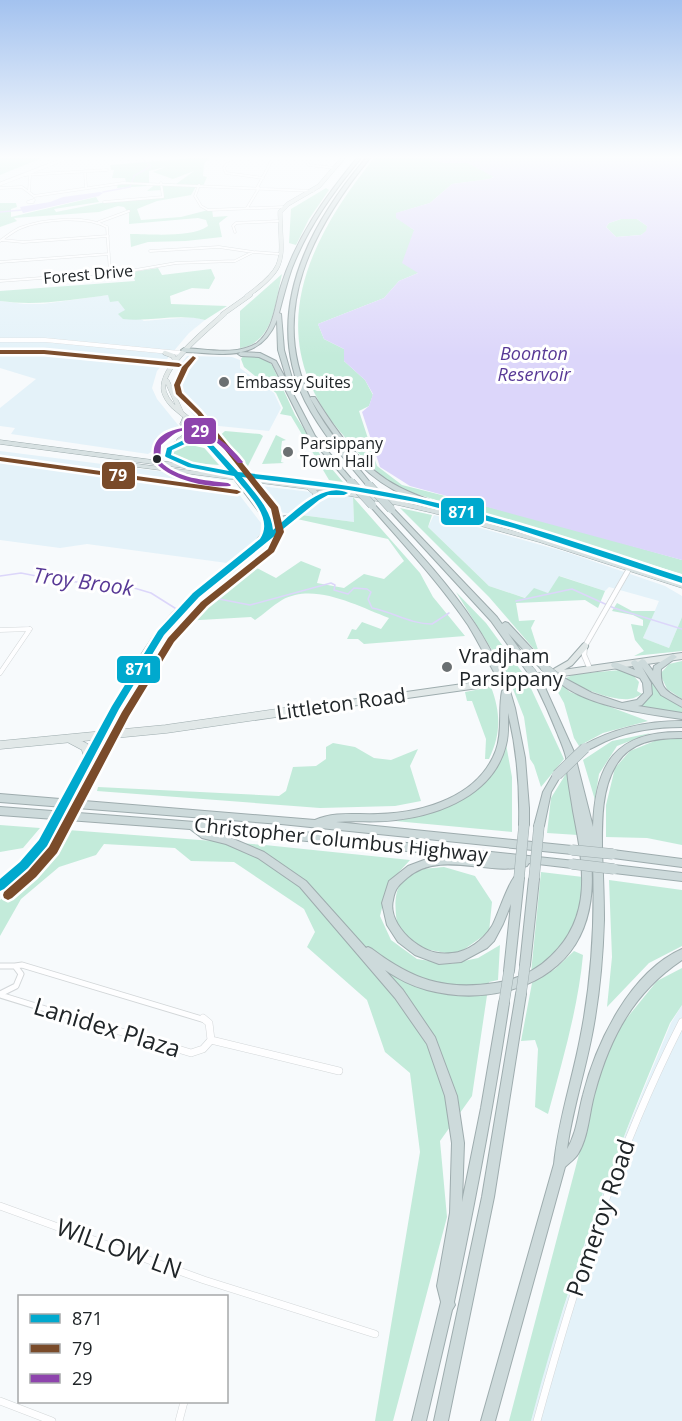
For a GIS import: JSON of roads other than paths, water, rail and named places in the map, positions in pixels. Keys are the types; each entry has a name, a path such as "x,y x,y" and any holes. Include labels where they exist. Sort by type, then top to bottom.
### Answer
{"highway":[{"path":"182,351 242,350 260,344 270,329 303,241 313,224"},
{"path":"322,224 306,254 292,296 290,335 295,365 311,405 338,448 369,485 494,619 538,681 570,752 585,800 598,883"},
{"path":"282,296 279,336 289,381 314,432 351,482"},
{"path":"290,335 302,373 315,401 329,423 367,466 387,483 404,492 457,511"},
{"path":"193,343 194,347 204,350"},
{"path":"182,351 256,354 270,359 312,436 433,572 470,620 505,689 519,744 524,785 524,825 509,971 480,1150 448,1305 419,1421"},
{"path":"147,462 158,458 166,447 189,433 183,424 184,415"},
{"path":"175,442 201,435"},
{"path":"198,468 174,461 168,456 168,451 174,445 185,441 209,444"},
{"path":"0,442 366,491 457,511 682,580"},
{"path":"0,447 339,492 472,520 682,586"},
{"path":"306,487 316,493 316,498 327,493 339,492"},
{"path":"651,576 682,592"},
{"path":"494,619 505,625 547,671 586,695 629,709 682,716"},
{"path":"656,682 657,668 673,657"},
{"path":"586,695 619,704 639,703 648,694 649,688 638,662"},
{"path":"638,662 666,695 682,704"},
{"path":"615,665 630,669 643,677"},
{"path":"316,823 333,817 390,817 419,813 445,805 463,795 482,780 500,753 505,733 502,702 505,689"},
{"path":"441,1421 489,1197 521,994 539,826 546,792 557,775 585,748 626,730 654,725 682,724"},
{"path":"488,1421 560,1164 561,1144 583,1051 592,998 599,920 601,794 611,764 624,748 652,736 682,735"},
{"path":"345,931 364,949 393,970 415,981 439,988 474,991 506,987 528,979 555,962 575,938 582,920 586,899 583,838 570,752"},
{"name":"Christopher Columbus Highway","path":"0,798 316,823 680,862"},
{"name":"Christopher Columbus Highway","path":"0,811 190,825 541,860 682,877"},
{"path":"190,825 205,835 250,850 282,868 308,888 416,1016 436,1054 451,1096 459,1143 459,1177 443,1286 448,1305"},
{"path":"519,878 512,888 508,906 499,924 483,945 468,955 438,958 417,952 402,940 391,925 387,908 390,892 400,877 416,867 433,863 515,864 541,860"},
{"path":"560,1164 573,1150 594,1076 614,1026 643,985 682,954"}],"main road":[{"path":"263,541 269,528 266,516 233,472 184,415 168,401 164,391 175,360 198,331 273,276 279,266 279,224"},
{"path":"182,351 225,313"},
{"path":"165,353 173,356 175,360"},
{"path":"0,886 42,845 138,667 176,614 316,498"},
{"path":"266,516 281,520 292,518"},
{"path":"547,671 570,663 585,646"},
{"name":"Littleton Road","path":"0,746 169,728 547,671 590,669 682,656"},
{"path":"70,739 85,747 89,759"}],"street":[{"path":"1,241 17,230 39,224"},
{"path":"103,224 106,226 108,236 110,273"},
{"path":"235,224 235,232"},
{"path":"1,241 27,242 108,236"},
{"path":"150,251 219,248 245,249 253,252"},
{"name":"Forest Drive","path":"0,281 110,273 176,263 236,261 253,252 280,254"},
{"path":"0,262 109,254"},
{"path":"0,340 45,340 165,353 182,351"},
{"path":"136,351 182,351"},
{"path":"590,669 584,657 585,646 629,569"},
{"path":"0,630 30,629 0,673"},
{"name":"Lanidex Plaza","path":"0,966 22,965 203,1018 209,1023 211,1040 203,1049 191,1053 0,994"},
{"name":"Lanidex Plaza","path":"0,994 12,989 19,982 20,971 15,966"},
{"name":"Pomeroy Road","path":"537,1421 570,1303 612,1180 652,1081 682,1022"},
{"name":"Lanidex Plaza","path":"211,1040 339,1071"},
{"name":"WILLOW LN","path":"0,1206 204,1280 375,1334"},
{"path":"0,1401 52,1421"},
{"path":"178,1421 183,1403"}],"water":[{"name":"Boonton Reservoir","path":"405,224 608,224 606,227 616,237 641,235 646,231 647,226 645,224 682,224 682,560 410,486 380,467 362,412 369,406 373,394 365,380 344,361 344,349 324,339 318,324 384,298 399,281 418,273 402,263 414,230"}],"waterway":[{"name":"Troy Brook","path":"0,576 21,573 62,581 124,585 151,593 178,610"},
{"name":"Troy Brook","path":"182,612 188,612 206,602 219,599 250,605 331,583 335,585 334,590 348,594 354,588 367,589 371,592 368,599 372,608 416,622 432,624 449,613"},
{"name":"Troy Brook","path":"516,601 572,589 614,608 682,629"}],"place":[{"name":"Embassy Suites","path":"224,382"},
{"name":"Parsippany Town Hall","path":"288,452"},
{"name":"Vradjham Parsippany","path":"447,667"}]}
